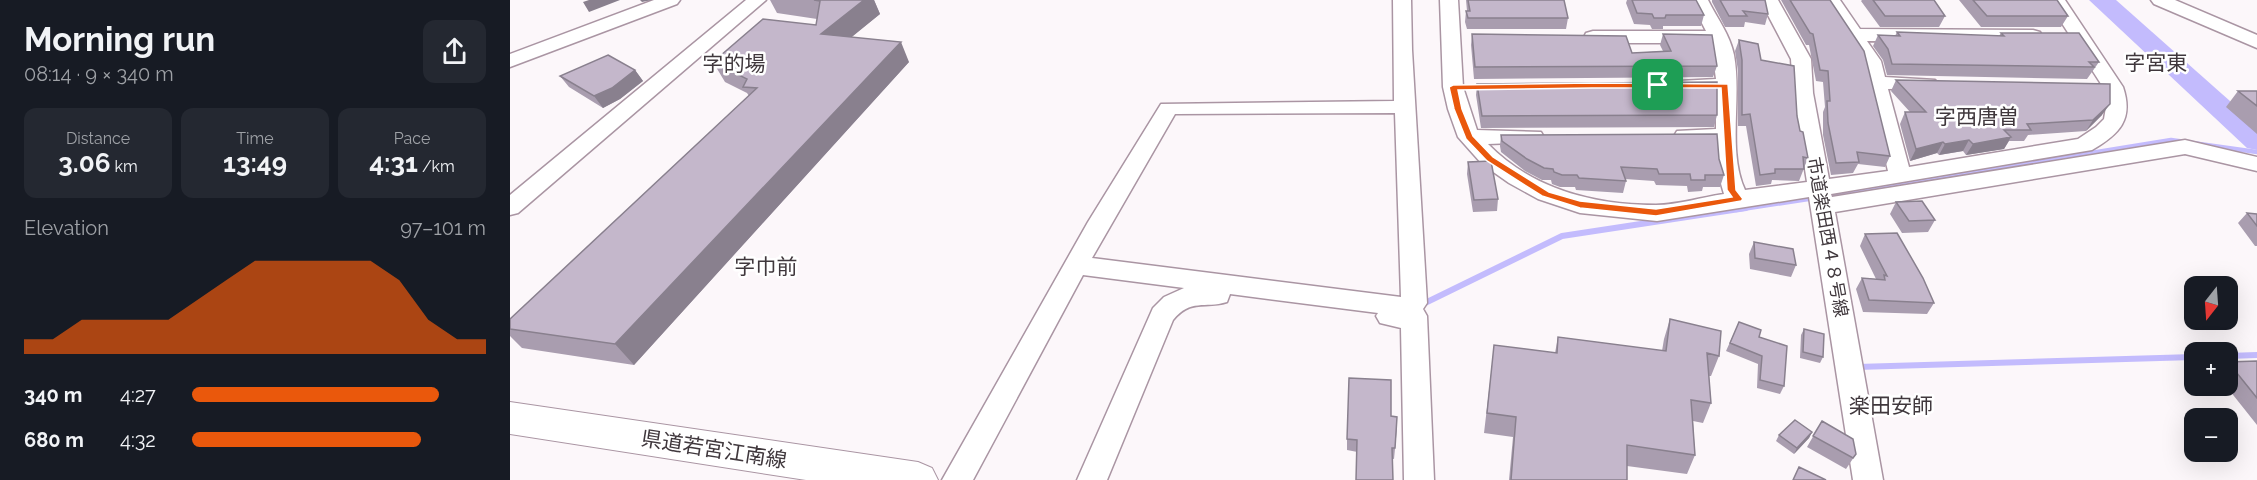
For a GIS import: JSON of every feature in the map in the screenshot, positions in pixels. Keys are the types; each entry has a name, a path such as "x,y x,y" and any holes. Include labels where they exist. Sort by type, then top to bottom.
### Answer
{"main road":[{"name":"県道若宮江南線","path":"510,418 918,480"}],"street":[{"path":"510,61 671,0"},
{"path":"510,207 757,0"},
{"path":"1076,265 1404,307 1413,303 1402,0"},
{"path":"1449,0 1458,37 1453,87 1458,109 1469,137 1490,159 1516,178 1546,194 1580,205 1656,213 1738,199 1822,197 2185,147 2257,164"},
{"path":"1699,0 1724,54 1727,136 1732,190 1738,199"},
{"name":"市道楽田西４８号線","path":"1769,0 1801,59 1803,93 1868,480"},
{"path":"1830,0 1871,61 1900,175"},
{"path":"1822,197 1900,175 2073,148 2084,145 2101,135 2113,122 2117,111 2111,87 2100,63 2063,15 2056,0"},
{"path":"2160,0 2257,42"},
{"path":"1855,35 2078,36"},
{"path":"1577,37 1716,37"},
{"path":"1876,84 1943,84"},
{"path":"1669,85 1725,86"},
{"path":"2089,86 2111,87"},
{"path":"1453,87 1476,87"},
{"path":"957,480 1076,265 1168,108 1405,107"},
{"path":"1670,136 1727,136"},
{"path":"1469,137 1557,137"},
{"path":"1092,480 1162,315 1170,304 1202,292 1404,318 1414,316 1419,480"}],"building":[{"path":"814,0 864,0 821,34 901,42 615,344 510,329 510,319 757,88 743,87 747,79 713,62 763,19 816,25 820,1"},
{"path":"1468,0 1564,0 1568,18 1468,18 1466,11 1470,11"},
{"path":"1632,0 1696,0 1704,15 1666,15 1665,18 1654,18 1652,14 1637,13"},
{"path":"1720,0 1765,0 1768,14 1743,11 1747,16 1729,16"},
{"path":"1790,0 1830,0 1864,51 1890,156 1857,152 1859,162 1836,163 1828,123 1827,101 1830,101 1828,71 1820,70 1813,34 1810,33"},
{"path":"1873,0 1934,0 1945,16 1885,16"},
{"path":"1973,0 2057,0 2068,16 1987,16"},
{"path":"1897,32 2004,36 2001,33 2079,33 2099,62 2089,62 2094,67 1892,64 1888,49 1878,35 1900,36"},
{"path":"1472,34 1626,36 1632,53 1671,51 1663,34 1712,35 1717,66 1475,67"},
{"path":"1739,40 1758,44 1761,60 1794,66 1797,116 1808,158 1803,157 1804,169 1775,169 1775,173 1760,175 1750,114 1742,115 1742,60"},
{"path":"608,55 635,70 612,88 594,96 560,76"},
{"path":"1896,80 2110,84 2110,104 2093,120 2027,124 2031,130 2004,130 2011,137 1973,144 1969,140 1945,144 1943,142 1916,149 1905,112 1926,112"},
{"path":"1717,82 1717,115 1482,116 1477,84"},
{"path":"2238,91 2257,91 2257,106"},
{"path":"1717,134 1719,159 1724,175 1705,175 1705,180 1691,180 1690,174 1659,174 1657,169 1621,167 1626,181 1562,175 1527,159 1502,141 1501,135"},
{"path":"1491,161 1498,199 1474,200 1468,162"},
{"path":"1922,201 1935,220 1909,221 1896,202"},
{"path":"2247,213 2257,214 2257,226"},
{"path":"1897,233 1923,278 1934,303 1869,300 1862,278 1885,280 1884,275 1887,276 1865,234"},
{"path":"1754,242 1793,249 1796,265 1755,258"},
{"path":"1670,319 1721,331 1719,356 1707,353 1711,403 1691,400 1695,455 1627,445 1627,480 1511,480 1516,417 1487,413 1494,345 1557,353 1558,337 1666,351"},
{"path":"1739,322 1761,330 1759,337 1787,346 1784,386 1760,380 1762,356 1730,343"},
{"path":"1804,329 1824,334 1823,357 1803,352"},
{"path":"2257,361 2257,398 2238,374 2238,362"},
{"path":"1349,378 1391,380 1391,416 1397,417 1395,448 1392,448 1393,480 1356,480 1357,440 1347,439"},
{"path":"1795,420 1812,432 1797,448 1779,435"},
{"path":"1822,421 1853,439 1856,454 1853,458 1813,436"},
{"path":"1799,467 1826,480 1793,480"}],"waterway":[{"path":"2101,0 2257,141"},
{"path":"1824,196 2171,140 2257,152"},
{"path":"1736,210 1815,198"},
{"path":"1423,304 1562,236 1746,208"},
{"path":"2238,356 2257,355"},
{"path":"1857,367 2184,357"}],"district":[{"name":"字宮東","path":"2156,62"},
{"name":"字的場","path":"734,63"},
{"name":"字西唐曽","path":"1977,116"},
{"name":"字巾前","path":"766,266"},
{"name":"楽田安師","path":"1891,405"}],"route":[{"path":"1592,85 1658,85 1725,86 1732,190 1738,199 1656,213 1580,205 1546,194 1516,178 1490,159 1469,137 1458,109 1453,87 1592,85"}]}
